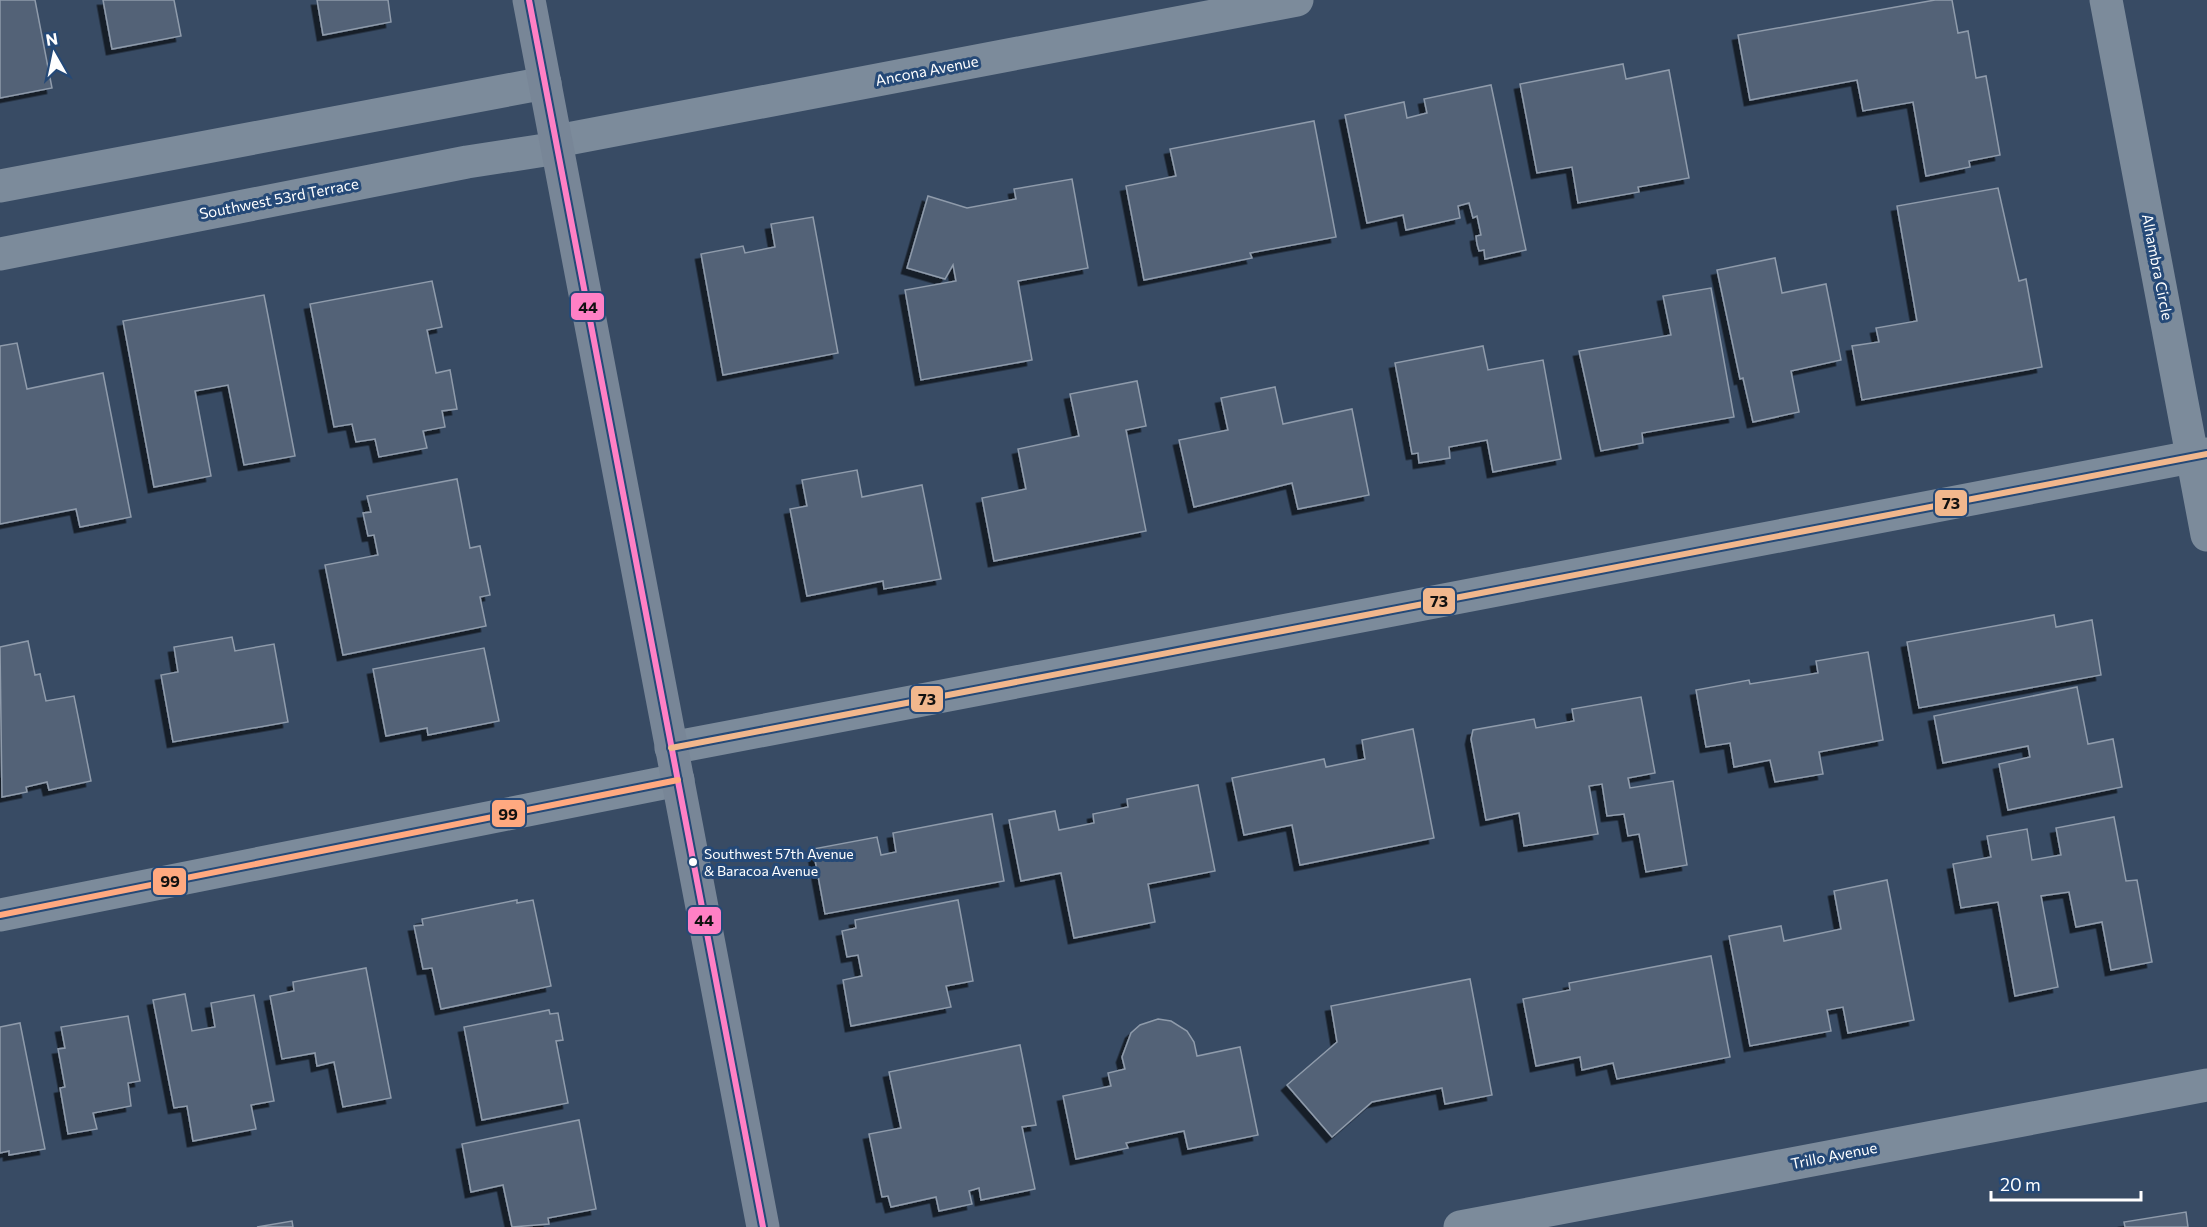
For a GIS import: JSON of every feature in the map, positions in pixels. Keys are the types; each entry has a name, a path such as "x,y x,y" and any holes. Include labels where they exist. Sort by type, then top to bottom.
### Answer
{"main road":[{"path":"529,0 763,1227"}],"street":[{"name":"Ancona Avenue","path":"557,144 1297,0"},
{"name":"Alhambra Circle","path":"2106,0 2200,456 2207,535"},
{"path":"0,186 545,83"},
{"name":"Southwest 53rd Terrace","path":"0,254 557,144"},
{"path":"671,748 2200,456"},
{"path":"0,915 678,780"},
{"name":"Trillo Avenue","path":"1460,1227 2207,1084"}],"building":[{"path":"0,0 35,0 52,88 0,98"},
{"path":"103,0 174,0 181,36 112,49"},
{"path":"317,0 388,0 391,22 323,35"},
{"path":"1935,0 1952,0 1958,33 1968,31 1976,78 1986,76 2000,155 1969,161 1970,167 1926,176 1913,102 1863,111 1857,80 1750,100 1738,35"},
{"path":"1623,64 1626,79 1669,70 1689,178 1638,187 1639,192 1578,203 1572,167 1537,173 1520,84"},
{"path":"1491,85 1526,250 1485,259 1484,250 1479,251 1477,244 1476,236 1481,235 1477,216 1473,218 1469,203 1458,206 1460,218 1406,230 1403,215 1367,223 1345,115 1404,102 1407,118 1427,113 1424,99"},
{"path":"1314,121 1336,237 1250,253 1252,258 1144,280 1126,186 1176,176 1170,149"},
{"path":"1072,179 1088,268 1018,281 1032,360 921,380 905,290 956,281 953,265 945,279 907,268 928,196 967,208 1016,199 1014,189"},
{"path":"1998,188 2019,281 2026,279 2042,367 1862,400 1852,346 1879,342 1876,328 1917,321 1897,206"},
{"path":"813,217 838,353 723,375 701,254 743,246 745,253 775,247 771,224"},
{"path":"1775,258 1782,293 1826,284 1841,360 1791,371 1799,412 1753,422 1743,378 1740,379 1717,270"},
{"path":"432,281 442,327 427,330 436,373 450,370 457,409 442,411 445,427 423,431 427,448 379,457 375,439 356,442 352,424 334,427 310,304"},
{"path":"1711,288 1734,417 1642,433 1643,443 1601,451 1579,351 1671,335 1663,296"},
{"path":"264,295 295,456 244,465 228,385 195,391 211,476 154,487 123,321"},
{"path":"17,343 27,389 103,373 131,517 80,527 76,509 0,524 0,346"},
{"path":"1483,346 1488,370 1543,360 1561,459 1493,472 1487,440 1449,447 1450,458 1419,463 1418,453 1412,454 1395,363"},
{"path":"1137,381 1146,426 1126,430 1146,531 994,561 982,498 1026,489 1018,449 1079,436 1070,394"},
{"path":"1275,387 1283,424 1352,409 1369,495 1298,509 1292,483 1194,507 1179,440 1228,430 1221,398"},
{"path":"857,470 862,497 922,485 941,579 884,589 883,581 807,596 790,509 807,506 802,480"},
{"path":"457,479 470,548 480,546 490,595 480,597 486,626 343,655 325,565 378,555 374,535 368,536 363,513 371,512 367,496"},
{"path":"2054,615 2056,627 2092,620 2101,675 1919,708 1907,642"},
{"path":"232,637 235,651 274,644 288,722 173,742 161,675 178,672 174,647"},
{"path":"28,641 35,675 40,674 46,701 74,696 91,781 49,790 47,782 26,787 27,792 2,797 0,647"},
{"path":"484,648 499,721 428,735 427,728 386,736 373,669"},
{"path":"1868,652 1883,740 1819,752 1823,774 1775,782 1770,760 1734,767 1730,743 1706,747 1696,690 1749,680 1750,684 1818,673 1816,661"},
{"path":"2077,687 2088,744 2113,739 2122,787 2008,810 1999,764 2030,757 2028,746 1943,763 1934,716"},
{"path":"1641,697 1655,773 1628,778 1630,788 1673,781 1687,865 1646,872 1639,834 1628,836 1624,814 1607,816 1602,784 1589,786 1598,834 1524,846 1519,813 1486,820 1471,739 1473,730 1534,719 1536,728 1574,721 1572,709"},
{"path":"1413,729 1434,838 1300,865 1292,825 1244,835 1232,778 1324,759 1326,767 1365,759 1362,740"},
{"path":"1198,785 1215,871 1148,884 1155,922 1074,938 1061,873 1021,881 1009,820 1055,811 1059,830 1094,823 1093,814 1128,807 1127,799"},
{"path":"992,814 1004,881 825,914 813,849 877,837 881,855 896,852 893,833"},
{"path":"2114,817 2126,881 2137,880 2152,962 2111,970 2102,922 2076,927 2069,892 2041,896 2058,987 2015,996 1998,902 1961,908 1953,864 1991,857 1987,836 2027,829 2032,860 2061,855 2056,828"},
{"path":"1887,880 1914,1020 1848,1033 1843,1007 1827,1010 1831,1031 1750,1046 1729,936 1781,926 1784,941 1841,929 1834,891"},
{"path":"517,900 517,903 533,900 551,986 441,1009 432,968 423,969 414,926 423,925 422,919"},
{"path":"958,900 973,981 946,986 951,1007 851,1026 843,980 862,976 858,955 847,957 842,931 856,928 855,920"},
{"path":"1711,956 1730,1057 1617,1079 1613,1063 1582,1070 1580,1057 1536,1066 1523,999 1570,990 1569,983"},
{"path":"366,968 391,1098 343,1107 334,1062 317,1066 315,1053 282,1059 270,996 294,991 293,982"},
{"path":"1470,979 1492,1095 1445,1104 1442,1088 1372,1102 1332,1137 1287,1085 1337,1042 1331,1006"},
{"path":"185,994 192,1031 215,1027 211,1003 254,995 274,1101 251,1105 256,1129 193,1141 187,1106 174,1108 153,1000"},
{"path":"549,1010 550,1014 558,1013 563,1040 556,1041 568,1103 482,1120 464,1027"},
{"path":"128,1016 140,1081 128,1083 131,1106 93,1113 97,1129 68,1134 60,1088 65,1087 58,1049 65,1048 61,1027"},
{"path":"1158,1019 1171,1021 1187,1031 1194,1042 1197,1056 1240,1047 1258,1135 1188,1149 1184,1131 1126,1143 1128,1148 1076,1159 1063,1096 1111,1086 1108,1073 1125,1069 1122,1057 1131,1033 1140,1025"},
{"path":"20,1023 45,1149 9,1155 9,1151 0,1153 0,1027"},
{"path":"1020,1045 1036,1125 1022,1127 1035,1189 981,1200 979,1188 969,1191 972,1204 939,1211 936,1197 891,1207 888,1196 882,1197 869,1134 901,1128 889,1072"},
{"path":"579,1120 596,1209 548,1218 549,1224 512,1227 503,1185 471,1192 462,1144"},
{"path":"2186,1212 2188,1227 2125,1227 2124,1222"},
{"path":"292,1221 293,1227 257,1227"}],"transit line":[{"name":"44","path":"529,0 763,1227"},
{"name":"73","path":"671,748 2207,454"},
{"name":"99","path":"0,915 678,780"}],"place":[{"name":"Southwest 57th Avenue & Baracoa Avenue","path":"693,862"}]}
